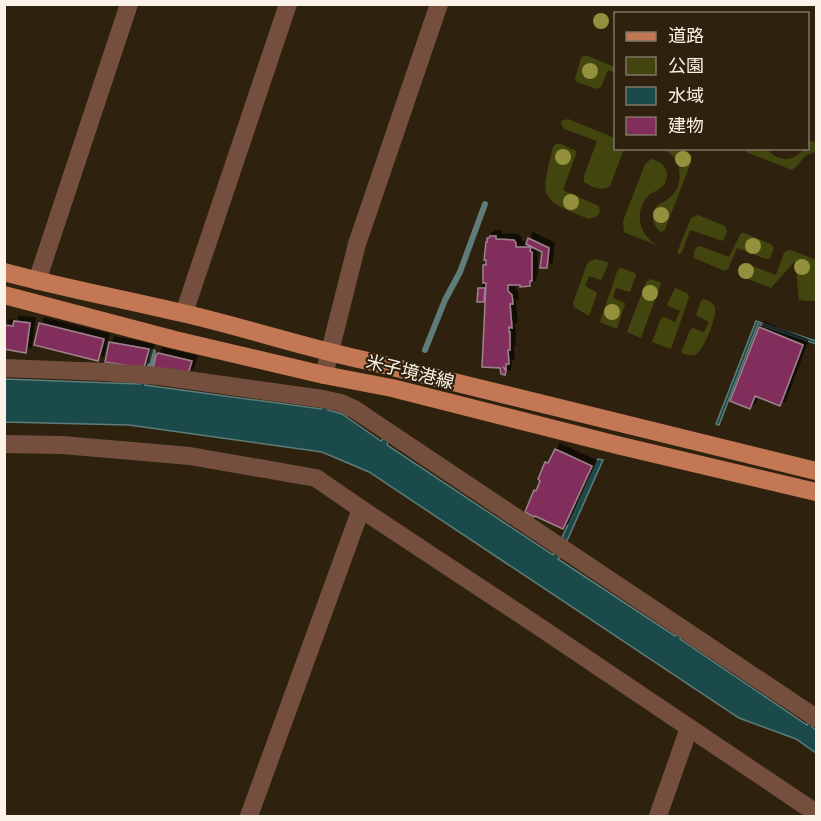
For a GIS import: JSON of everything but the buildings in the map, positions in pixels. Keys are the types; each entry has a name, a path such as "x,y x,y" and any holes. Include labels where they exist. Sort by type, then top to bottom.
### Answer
{"main road":[{"name":"米子境港線","path":"4,272 184,313 328,353 816,471"},
{"name":"米子境港線","path":"4,295 175,340 324,375 392,388 616,445 816,492"}],"street":[{"path":"37,281 129,4"},
{"path":"184,313 288,4"},
{"path":"324,375 357,244 436,5"},
{"path":"4,368 159,376 341,403 354,409 816,718"},
{"path":"4,444 62,445 190,456 316,477 816,813"},
{"path":"249,816 361,509"},
{"path":"657,816 689,728"}],"green space":[{"path":"588,56 614,67 614,73 608,70 601,87 597,89 576,82 581,58"},
{"path":"568,119 614,138 614,150 624,150 610,186 600,189 584,182 584,176 597,141 564,129 561,121"},
{"path":"809,142 816,142 816,152 804,157 792,170 745,150 768,150 776,156 786,159 804,150 809,150"},
{"path":"556,144 576,151 563,190 599,206 600,212 597,216 589,219 560,207 547,195 546,177 553,147"},
{"path":"664,150 684,150 692,156 665,230 661,232 653,221 654,210 672,196 679,184 678,165 670,153"},
{"path":"651,159 665,167 667,179 662,187 645,200 642,205 640,222 644,233 659,246 624,232 623,221 645,164"},
{"path":"698,215 725,226 727,232 723,241 690,230 682,252 677,253 691,218"},
{"path":"741,233 771,244 774,248 770,258 766,259 737,248 725,271 694,258 695,250 700,246 729,257"},
{"path":"791,250 816,260 816,301 799,300 795,261 771,288 740,276 744,263 776,275 784,253"},
{"path":"595,259 608,264 601,280 589,276 585,286 597,294 589,316 574,307 573,303 587,264"},
{"path":"621,268 636,275 630,292 616,288 613,298 625,303 617,329 600,322 618,269"},
{"path":"650,279 661,284 641,338 627,332 646,282"},
{"path":"675,288 687,293 689,297 671,349 652,342 661,318 675,322 680,311 667,304"},
{"path":"704,299 715,307 709,333 695,355 681,353 690,330 693,328 704,332 709,322 696,315"}],"water":[{"path":"756,321 816,341 816,344 758,324 719,425 716,424"},
{"path":"5,379 140,384 146,380 145,385 321,409 322,405 329,405 328,410 342,414 381,441 384,438 389,440 387,445 553,555 555,551 561,555 558,559 675,636 678,633 682,635 680,639 807,725 810,721 815,724 812,727 816,730 816,753 796,739 739,718 369,472 322,452 129,425 5,422"},
{"path":"598,459 603,460 566,543 561,540"}],"waterway":[{"path":"425,350 445,300 460,272 485,204"},
{"path":"150,366 153,352"}]}
